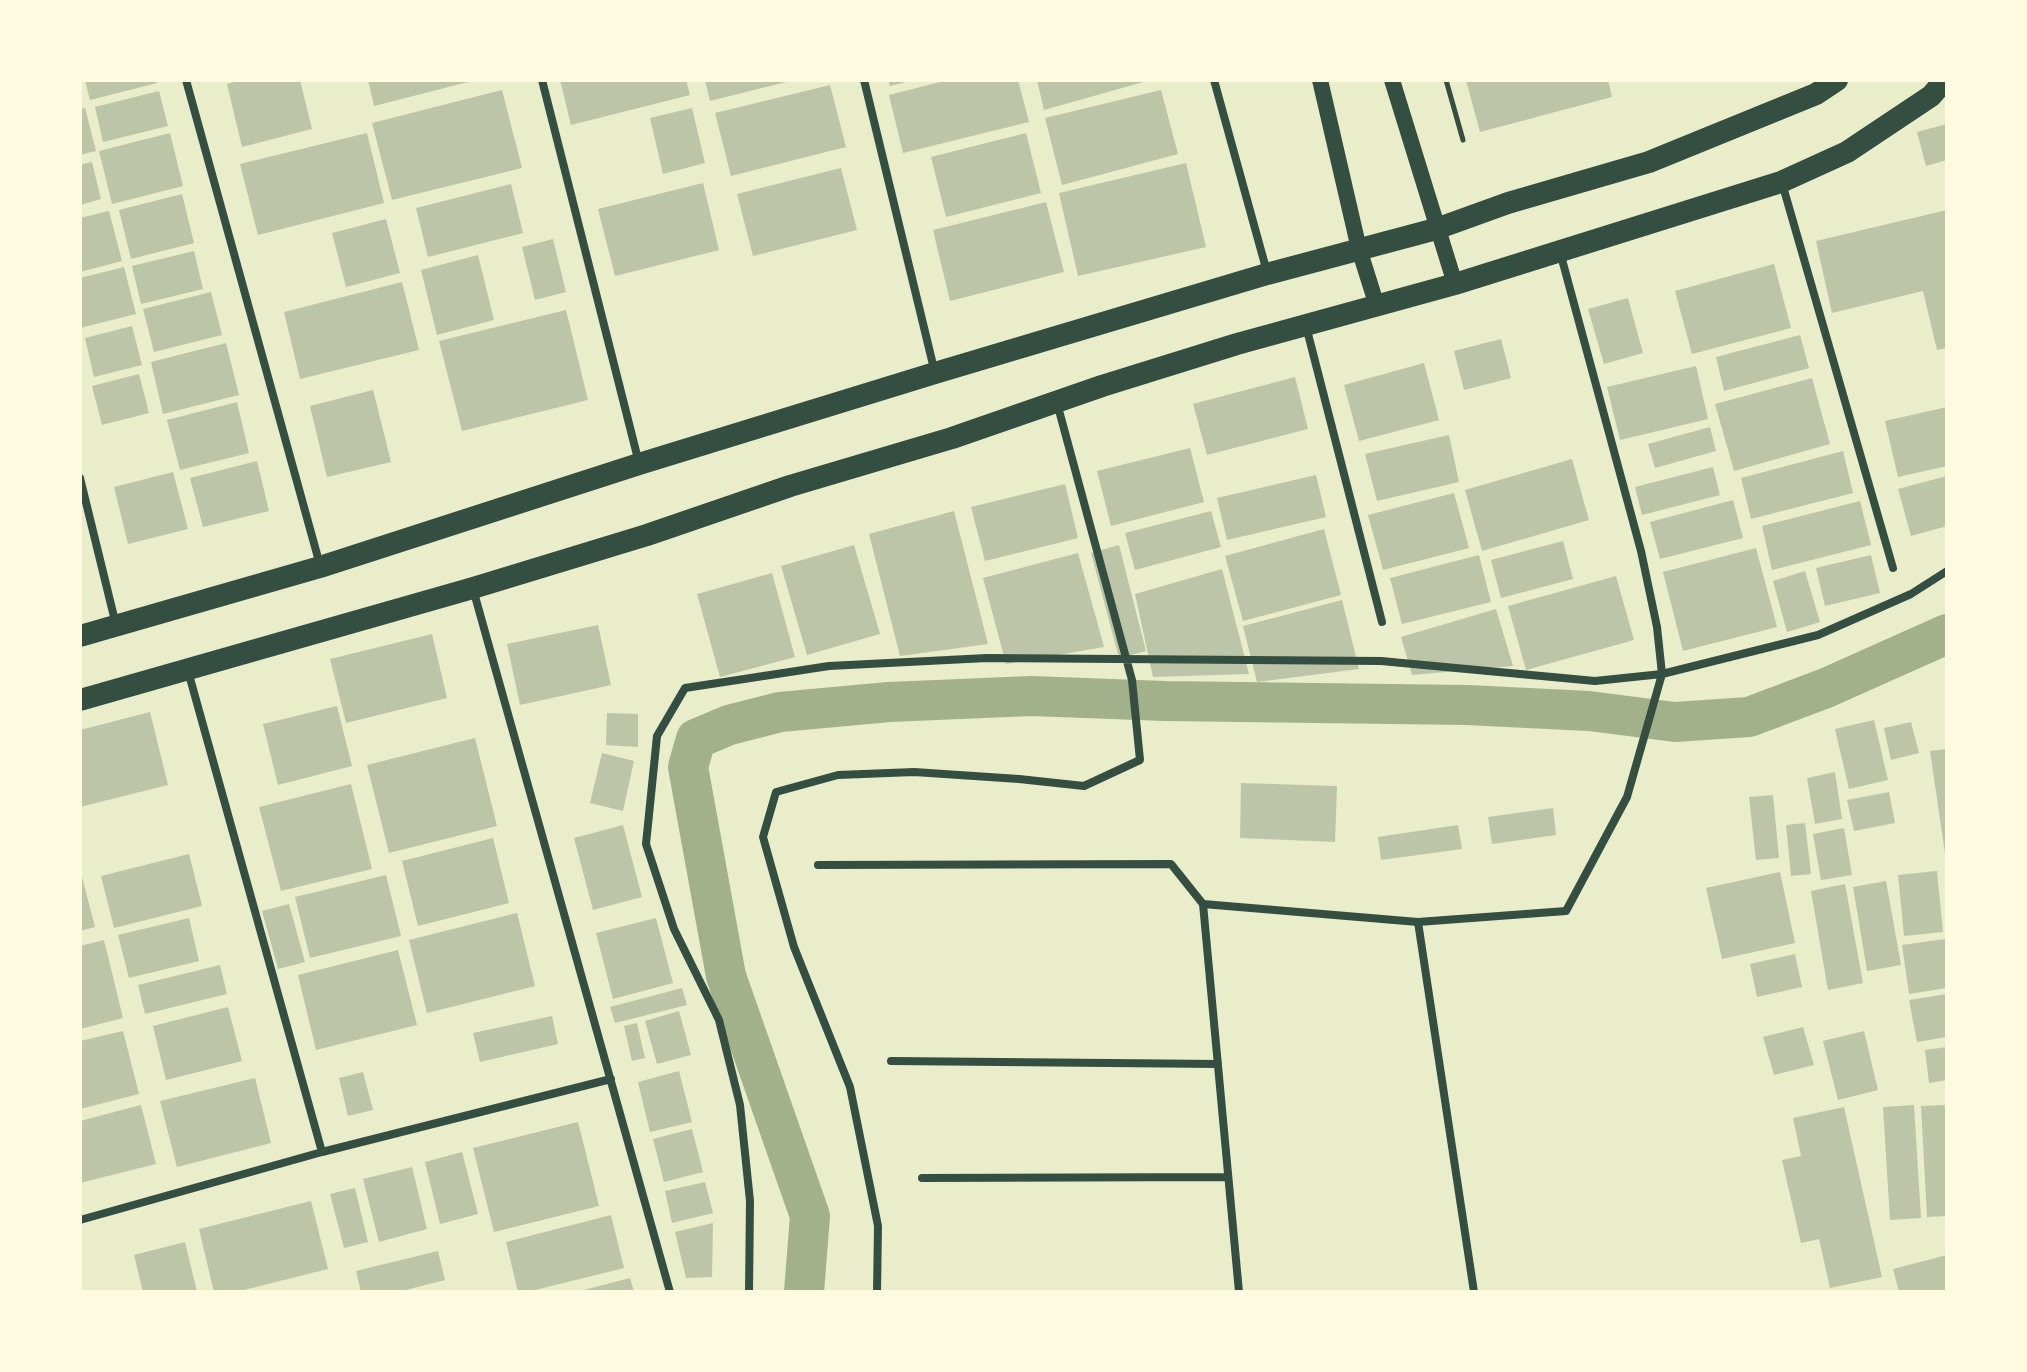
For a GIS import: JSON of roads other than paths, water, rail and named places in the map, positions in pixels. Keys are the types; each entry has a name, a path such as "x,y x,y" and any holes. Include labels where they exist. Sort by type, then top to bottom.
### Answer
{"highway":[{"path":"80,636 320,567 935,373 1267,274 1436,229 1508,203 1649,162 1816,94 1837,80"},
{"path":"80,700 473,588 647,535 790,486 952,438 1237,344 1455,284 1781,182 1847,152 1931,96 1945,80"}],"main road":[{"path":"1320,80 1359,249 1377,306"},
{"path":"1392,80 1455,284"}],"street":[{"path":"186,80 320,567"},
{"path":"542,80 639,464"},
{"path":"864,80 935,373"},
{"path":"1214,80 1267,274"},
{"path":"1781,182 1893,568"},
{"path":"1203,904 1418,922 1566,911 1627,797 1662,674 1657,627 1638,537 1560,252"},
{"path":"1306,325 1382,622"},
{"path":"877,1292 878,1226 850,1087 794,947 763,837 776,792 838,775 914,772 1084,786 1140,760 1132,680 1057,401"},
{"path":"80,478 116,625"},
{"path":"749,1292 750,1201 740,1105 719,1020 674,929 646,844 657,736 685,688 829,666 987,658 1381,661 1595,681 1662,674 1818,635 1911,594 1947,571"},
{"path":"473,588 670,1292"},
{"path":"187,668 322,1152"},
{"path":"818,865 1171,864 1203,904 1239,1292"},
{"path":"1418,922 1474,1292"},
{"path":"891,1061 1218,1064"},
{"path":"80,1220 322,1152 611,1079"},
{"path":"922,1178 1228,1177"}],"waterway":[{"path":"804,1292 810,1216 726,976 688,767 696,739 729,725 780,712 889,702 1031,696 1467,705 1589,711 1675,722 1749,717 1826,688 1947,634"}]}
